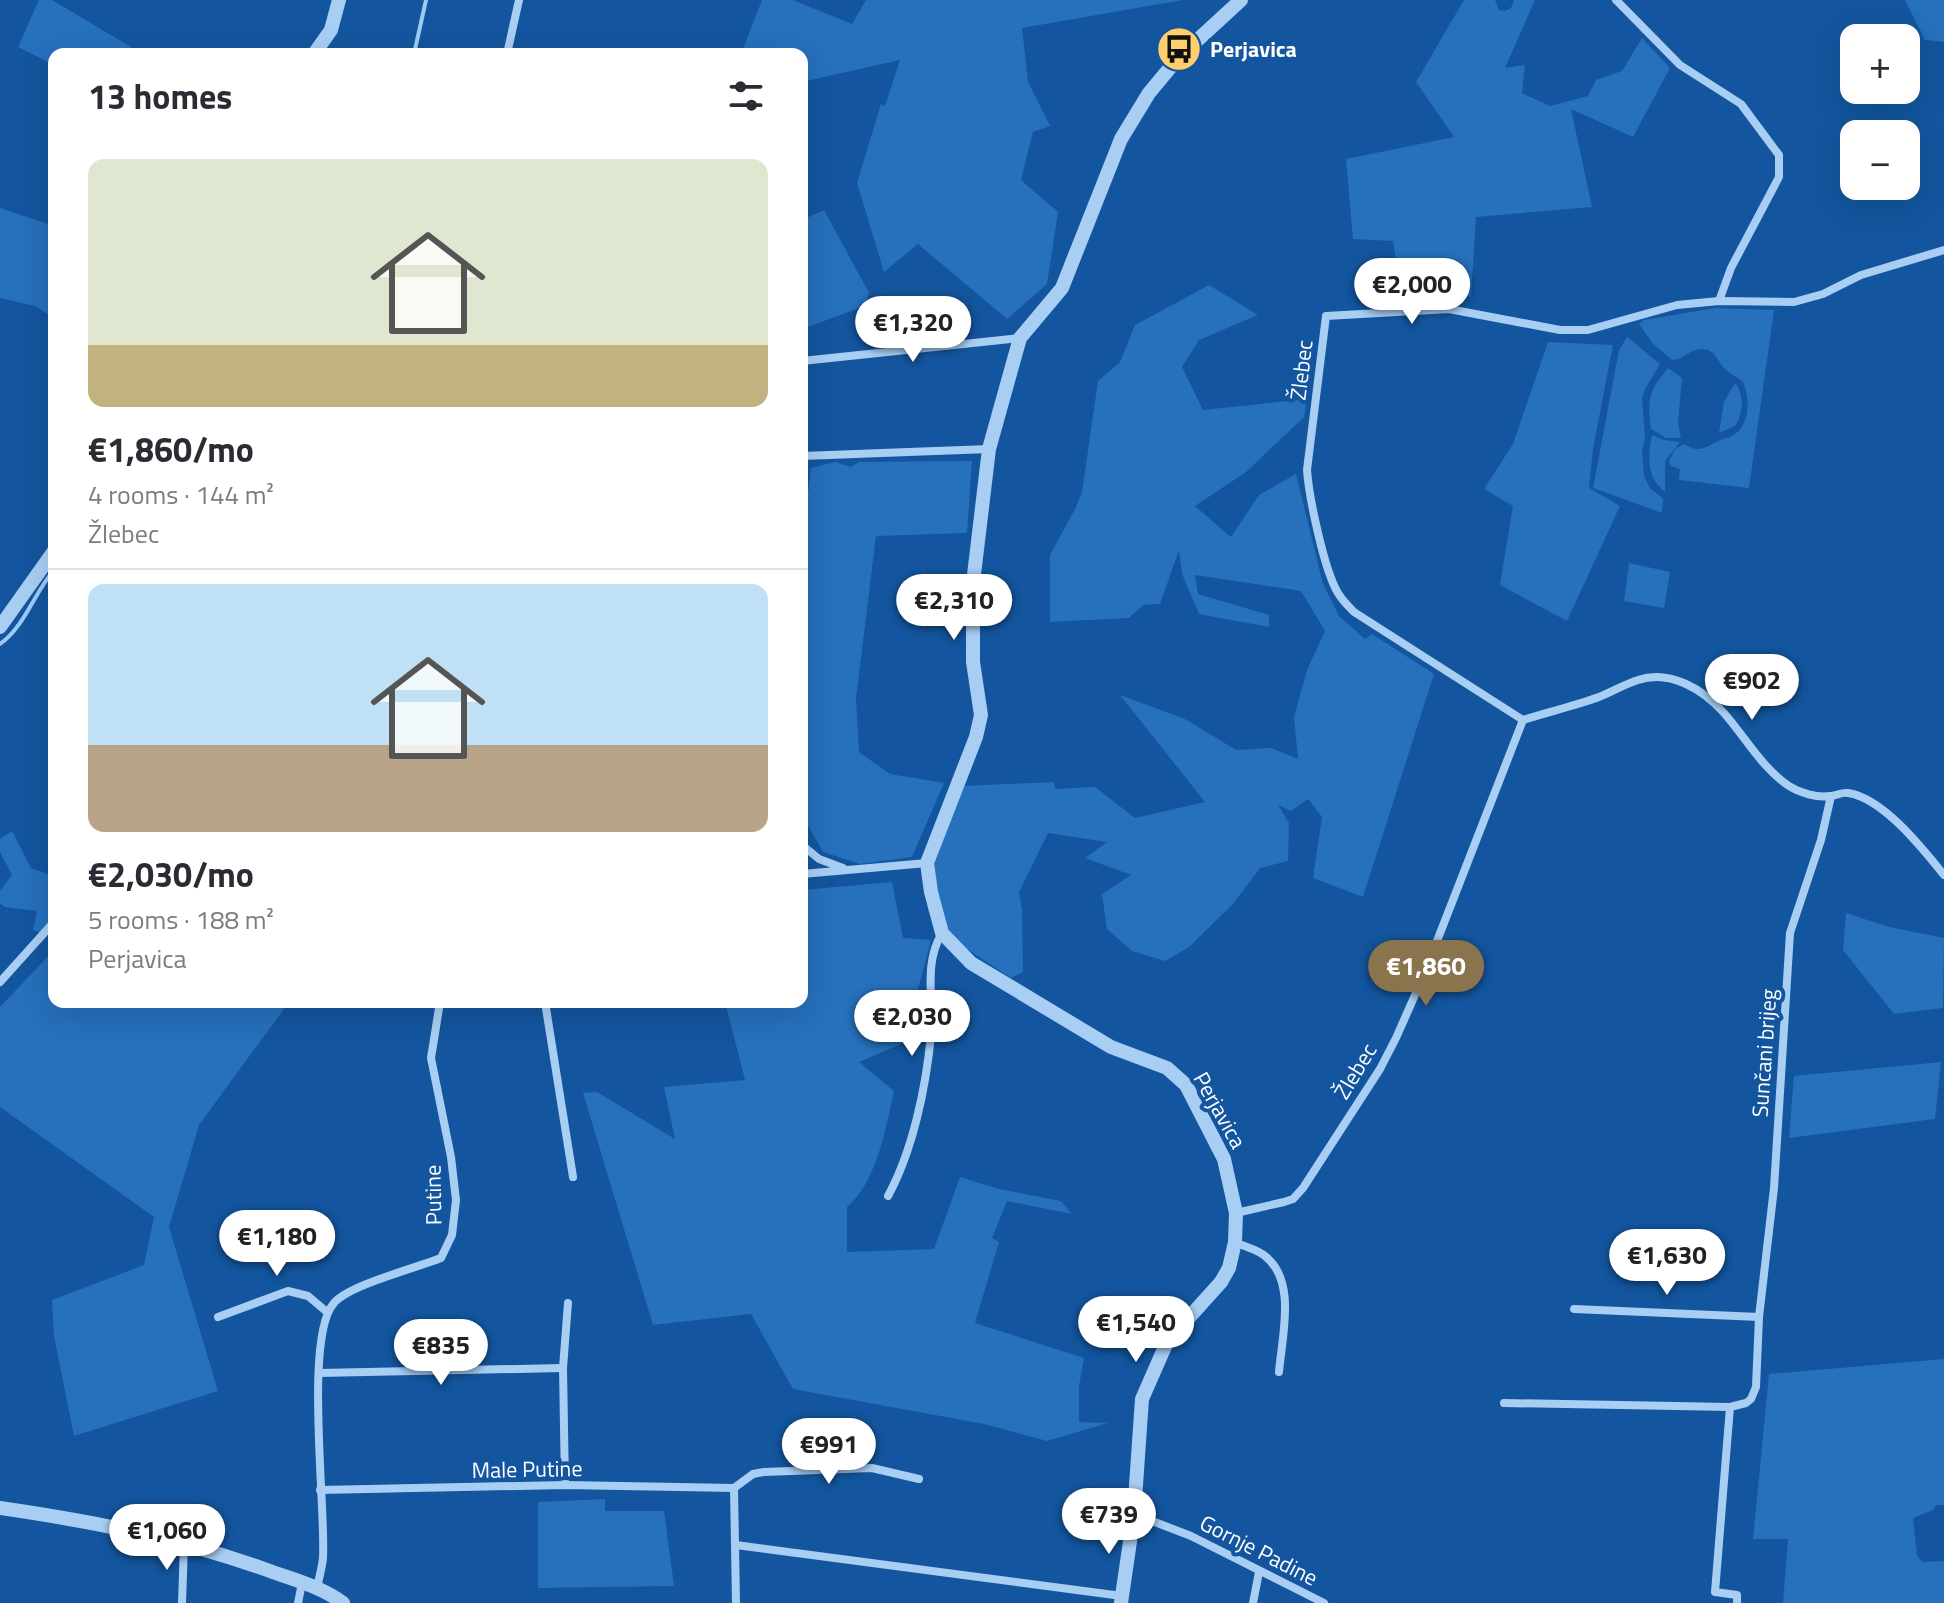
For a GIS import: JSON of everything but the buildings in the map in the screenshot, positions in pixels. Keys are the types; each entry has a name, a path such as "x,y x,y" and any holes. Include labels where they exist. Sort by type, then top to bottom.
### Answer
{"street":[{"path":"318,48 331,30 339,0"},
{"path":"508,48 519,0"},
{"path":"808,873 927,863 976,737 981,715 973,662 973,583 989,449 1020,338 1062,288 1121,139 1149,93 1179,57 1241,0"},
{"path":"1616,0 1680,65 1741,104 1779,155 1779,177 1731,268 1719,301"},
{"name":"Žlebec","path":"1236,1213 1293,1199 1380,1069 1423,977 1523,720 1354,612 1337,592 1330,576 1307,470 1326,316 1449,309 1576,331 1598,329 1677,305 1719,301 1794,302 1823,294 1861,275 1944,250"},
{"path":"808,360 1020,338"},
{"path":"808,456 989,449"},
{"path":"0,627 48,559"},
{"path":"1523,720 1587,701 1639,679 1668,679 1698,689 1722,711 1763,761 1791,787 1814,795 1848,793 1878,807 1899,825 1944,875"},
{"name":"Sunčani brijeg","path":"1730,1407 1746,1403 1754,1393 1759,1317 1774,1188 1790,933 1821,840 1831,796"},
{"path":"808,850 819,859 848,870"},
{"name":"Perjavica","path":"927,863 942,933 971,963 1111,1047 1167,1068 1186,1085 1224,1159 1236,1213 1233,1255 1221,1282 1167,1342 1146,1388 1141,1410 1134,1514 1122,1600"},
{"path":"0,982 48,929"},
{"path":"888,1196 896,1181 920,1103 931,1031 930,961 933,947 942,933"},
{"name":"Putine","path":"327,1312 335,1300 358,1288 441,1258 452,1235 456,1200 451,1157 431,1058 439,1008"},
{"path":"546,1008 573,1177"},
{"path":"1235,1242 1262,1253 1286,1290 1279,1372"},
{"path":"218,1317 288,1291 308,1296 327,1312 320,1344 323,1559 317,1588"},
{"path":"565,1485 563,1368 568,1303"},
{"path":"1574,1309 1759,1317"},
{"path":"319,1373 563,1368"},
{"path":"1504,1403 1730,1407 1715,1592 1737,1595 1737,1603"},
{"name":"Male Putine","path":"320,1490 565,1485 734,1488 742,1479 764,1472 872,1468 919,1479"},
{"path":"734,1488 736,1603"},
{"path":"0,1508 125,1528 184,1543 317,1588 343,1603"},
{"name":"Gornje Padine","path":"1134,1514 1191,1536 1324,1603"},
{"path":"182,1603 184,1543"},
{"path":"736,1545 1122,1600"},
{"path":"1253,1603 1259,1572"},
{"path":"298,1603 302,1583"}],"shaded area":[{"path":"39,0 52,0 131,47 48,48 48,62 18,47"},
{"path":"762,0 793,0 852,24 866,0 1183,0 1022,28 1028,82 1050,126 1033,132 1021,180 1058,212 1047,284 1007,319 918,244 884,272 857,183 881,104 885,106 900,60 808,81 808,48 743,48"},
{"path":"1464,0 1495,0 1499,10 1505,11 1511,8 1514,0 1535,0 1505,68 1525,65 1522,93 1550,106 1588,96 1596,80 1622,71 1642,38 1670,68 1633,137 1571,109 1592,207 1476,217 1471,297 1401,292 1393,241 1353,239 1346,159 1454,137 1416,82"},
{"path":"1905,0 1944,0 1944,42 1925,40 1920,24 1917,24"},
{"path":"0,208 48,224 48,314 35,306 0,298"},
{"path":"824,210 869,293 865,306 808,327 808,217"},
{"path":"1209,285 1258,315 1199,340 1182,367 1203,410 1307,399 1304,417 1246,472 1195,506 1231,537 1259,495 1296,474 1323,584 1339,616 1365,639 1372,634 1434,674 1363,897 1313,878 1322,817 1308,799 1291,811 1278,805 1289,823 1288,861 1260,868 1233,904 1189,947 1165,961 1132,951 1107,929 1102,894 1131,875 1085,858 1107,842 1048,833 1019,892 1023,972 1011,978 967,949 946,930 933,868 963,786 1054,782 1055,789 1095,787 1135,818 1205,802 1120,695 1185,719 1236,750 1271,748 1298,759 1294,717 1307,670 1325,631 1301,591 1195,575 1198,594 1269,615 1269,627 1199,614 1182,574 1179,550 1160,604 1143,605 1129,618 1050,622 1050,555 1082,492 1098,381 1120,362 1135,325"},
{"path":"1715,308 1774,310 1749,488 1679,480 1680,469 1671,466 1669,461 1675,449 1684,444 1694,449 1702,448 1731,437 1738,431 1747,411 1743,382 1707,350 1696,350 1672,360 1653,344 1639,324 1644,320"},
{"path":"1627,337 1660,364 1642,398 1645,438 1642,452 1644,476 1650,488 1663,499 1662,513 1593,488 1619,350"},
{"path":"1548,342 1613,345 1593,449 1589,488 1620,506 1567,621 1500,585 1513,506 1484,489 1513,444"},
{"path":"1668,368 1682,378 1678,422 1681,438 1666,438 1651,429 1651,396"},
{"path":"1735,383 1742,399 1740,416 1735,426 1719,433 1724,402"},
{"path":"1652,435 1680,442 1665,461 1665,492 1651,473"},
{"path":"972,461 967,533 876,536 856,698 859,752 890,774 944,783 912,857 860,864 823,852 808,826 808,493 811,468 835,462 851,467 859,462"},
{"path":"1629,563 1670,572 1664,608 1624,601"},
{"path":"12,831 31,868 48,874 48,935 33,930 37,911 5,907 0,903 0,891 12,875 0,852 0,839"},
{"path":"892,882 903,938 931,940 904,1043 859,1062 894,1091 873,1169 847,1207 847,1252 934,1249 960,1177 999,1189 1061,1201 1072,1214 1007,1201 992,1238 999,1242 975,1323 1084,1358 1079,1386 1079,1422 1108,1423 1047,1441 984,1424 793,1389 751,1314 653,1325 583,1093 597,1092 675,1139 664,1087 745,1080 727,1008 808,1008 808,889"},
{"path":"1846,913 1889,927 1944,938 1943,1008 1894,1014 1843,950"},
{"path":"48,956 48,1008 285,1008 199,1125 169,1227 218,1391 74,1436 54,1336 52,1300 144,1265 154,1217 0,1107 0,1007"},
{"path":"1941,1062 1935,1119 1789,1138 1794,1076"},
{"path":"1944,1359 1944,1505 1936,1505 1933,1510 1913,1518 1917,1555 1922,1562 1944,1561 1944,1603 1783,1603 1788,1539 1753,1539 1769,1374"},
{"path":"605,1499 605,1511 664,1511 674,1586 538,1588 538,1502"}],"waterway":[{"path":"415,48 426,0"},
{"path":"0,644 23,619 48,579"}],"place":[{"name":"Perjavica","path":"1179,49"}]}
